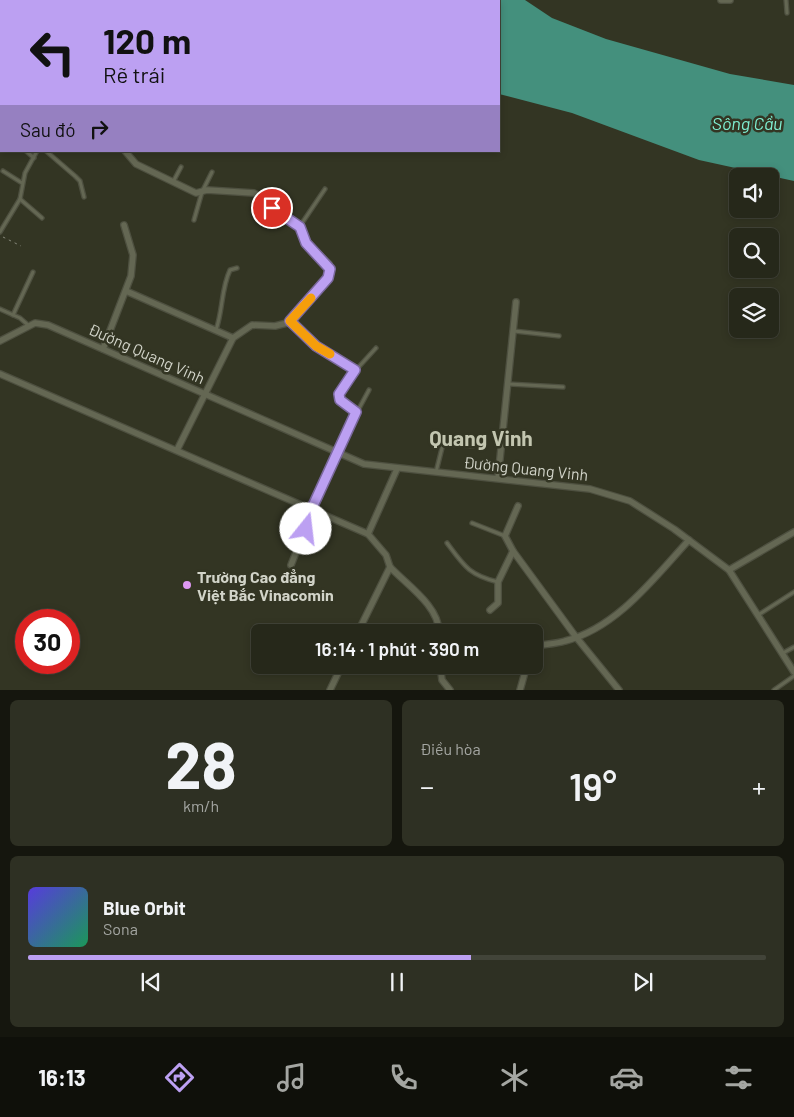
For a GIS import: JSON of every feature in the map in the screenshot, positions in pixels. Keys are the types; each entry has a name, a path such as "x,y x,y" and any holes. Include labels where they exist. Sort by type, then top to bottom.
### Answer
{"street":[{"path":"721,0 730,0"},
{"path":"126,152 136,164 196,192 207,190 254,194 300,227 306,243 330,269 328,278 290,321 275,326 252,325 233,338 177,450"},
{"path":"103,349 131,276 133,255 124,225"},
{"path":"126,291 233,338"},
{"path":"498,478 516,302"},
{"name":"Đường Quang Vinh","path":"0,341 35,323 48,325 364,464 590,488 612,494 647,510 730,570 794,672"},
{"path":"0,374 312,508 368,534 386,555 390,567 434,612 439,624"},
{"path":"291,565 301,543 312,508 336,452"},
{"path":"368,534 397,469"},
{"path":"518,506 505,536 513,552 576,637 619,690"},
{"path":"730,570 793,534"},
{"path":"543,645 567,641 606,622 642,591 689,540"},
{"path":"490,610 498,603 498,582 513,552"},
{"path":"362,624 390,567"},
{"path":"330,690 338,674"},
{"path":"441,674 442,680 450,690"},
{"path":"520,690 524,674"}],"lane":[{"path":"786,0 787,13"},
{"path":"27,152 34,158"},
{"path":"0,232 20,199 22,184 37,152"},
{"path":"47,152 80,181 84,197"},
{"path":"173,182 180,167"},
{"path":"3,171 22,184"},
{"path":"194,220 202,192 212,172"},
{"path":"300,227 325,189"},
{"path":"20,199 42,218"},
{"path":"216,330 221,314 226,278 230,270 237,268"},
{"path":"13,315 32,272"},
{"path":"0,309 13,315 28,326"},
{"path":"290,321 316,346 355,370"},
{"path":"513,331 559,336"},
{"path":"356,412 340,400 339,394 355,370 376,348"},
{"path":"508,384 563,387"},
{"path":"336,452 369,390"},
{"path":"436,473 443,444 473,446"},
{"path":"472,523 505,536"},
{"path":"447,543 466,569 480,578 498,582"},
{"path":"757,615 794,592"},
{"path":"782,654 794,647"},
{"path":"774,690 794,676"}],"path":[{"path":"0,236 21,246"}],"water":[{"name":"Sông Cầu","path":"500,0 525,0 552,18 606,39 730,74 794,85 794,181 779,178 779,168 735,168 699,160 572,113 500,94"}],"slow traffic":[{"path":"311,298 290,321 316,346 330,354"}],"place":[{"name":"Trường Cao đẳng Việt Bắc Vinacomin","path":"187,585"}],"district":[{"name":"Quang Vinh","path":"481,437"}],"route":[{"path":"272,208 300,227 306,243 328,264 330,269 328,278 290,321 316,346 355,370 339,394 340,400 346,407 356,412 336,452 312,508 306,529"}]}
